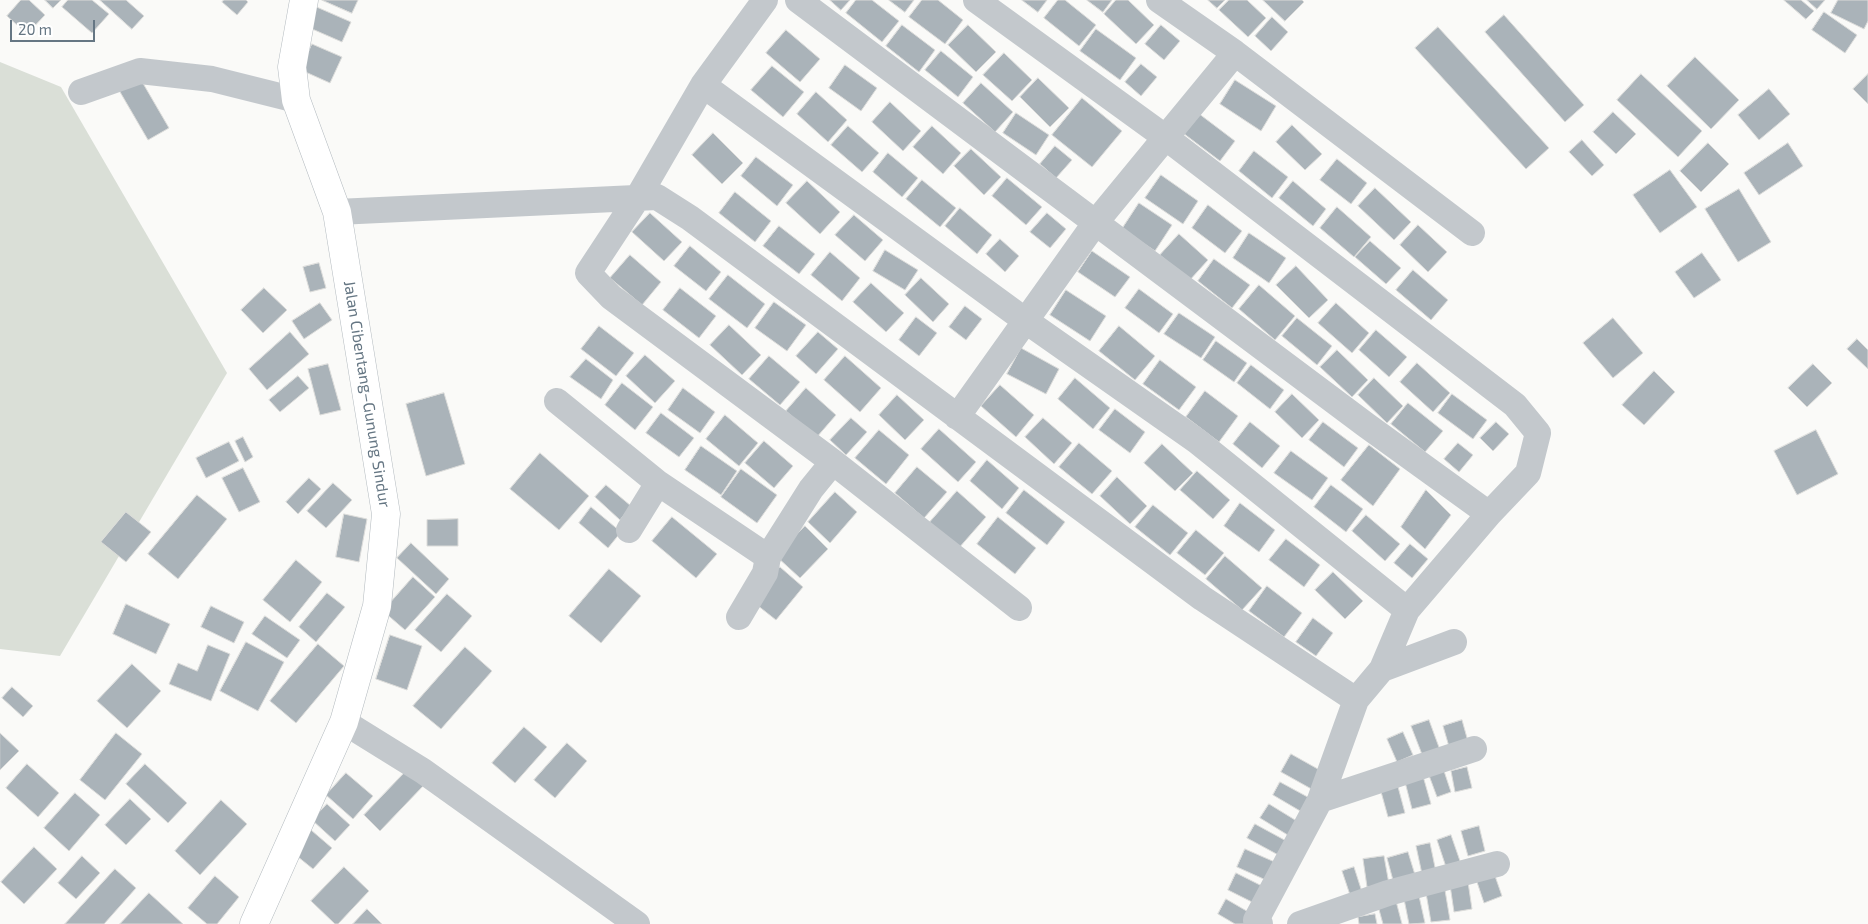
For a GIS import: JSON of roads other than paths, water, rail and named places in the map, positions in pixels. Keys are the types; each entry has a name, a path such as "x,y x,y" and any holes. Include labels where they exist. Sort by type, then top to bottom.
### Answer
{"street":[{"name":"Jalan Cibentang–Gunung Sindur","path":"254,924 344,722 376,606 386,514 337,212 296,100 292,66 304,0"},
{"path":"765,0 703,85 638,197 588,273 611,297 833,462 1019,608"},
{"path":"798,0 1366,425 1489,514"},
{"path":"976,0 1165,137 1516,405 1538,433 1528,473 1489,514 1407,610 1382,668 1356,700 1320,800 1256,920 1260,924"},
{"path":"1159,0 1235,53 1472,233"},
{"path":"957,417 1096,222 1235,53"},
{"path":"81,92 140,71 212,78 296,100"},
{"path":"703,85 1026,321 1197,441 1407,610"},
{"path":"337,212 657,197 690,218 1202,598 1356,700"},
{"path":"557,401 658,483 768,557"},
{"path":"739,617 764,573 768,557 811,489 833,462"},
{"path":"629,530 658,483"},
{"path":"1382,668 1454,642"},
{"path":"344,722 423,771 637,924"},
{"path":"1320,800 1474,749"},
{"path":"1300,924 1388,893 1497,864"}]}
